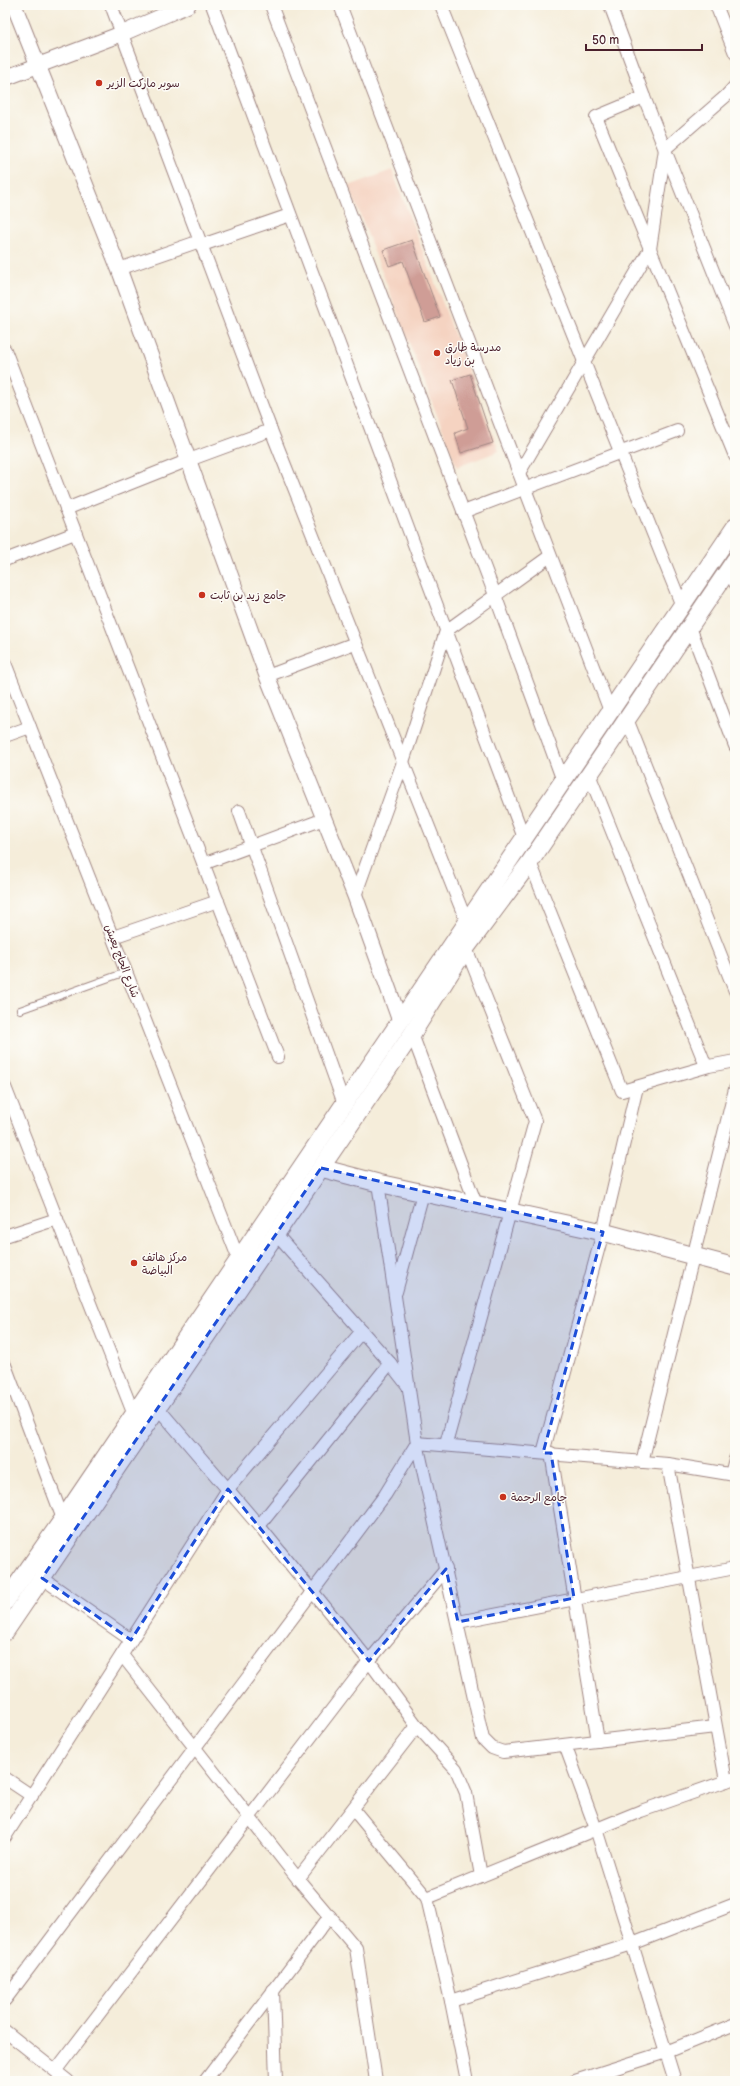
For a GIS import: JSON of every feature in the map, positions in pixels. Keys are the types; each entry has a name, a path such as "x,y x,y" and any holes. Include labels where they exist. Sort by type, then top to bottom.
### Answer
{"main road":[{"path":"5,1602 134,1415 735,527"},
{"path":"5,1632 412,1034 466,948 530,862 690,627 733,571"},
{"path":"321,1168 378,1183 603,1232 692,1257 735,1267"}],"street":[{"path":"14,5 119,269 267,676 354,896 400,1021"},
{"path":"111,5 271,430 467,923"},
{"path":"5,78 121,34 188,5"},
{"path":"212,5 524,838"},
{"path":"271,5 495,595 563,781"},
{"path":"340,5 610,711"},
{"path":"441,5 682,606"},
{"path":"610,5 644,97 735,326"},
{"path":"716,5 735,53"},
{"path":"519,473 650,249 665,149 726,96 735,86"},
{"path":"644,97 596,117 735,456"},
{"path":"119,269 290,214"},
{"path":"5,350 278,1057"},
{"path":"66,509 189,460 271,430"},
{"path":"463,512 677,431"},
{"path":"5,560 76,533"},
{"path":"354,896 402,762 446,631 550,556"},
{"path":"690,627 735,746"},
{"path":"267,676 355,643"},
{"name":"شارع الحاج يعيش","path":"5,662 239,1260"},
{"path":"627,719 735,991"},
{"path":"5,736 30,727"},
{"path":"590,774 706,1066"},
{"path":"239,810 344,1104"},
{"path":"203,864 324,819"},
{"path":"530,862 622,1092 706,1066 735,1061"},
{"path":"113,937 218,901"},
{"path":"446,1444 535,1120 466,948"},
{"path":"412,1034 476,1204"},
{"path":"5,1087 134,1415"},
{"path":"598,1741 574,1598 547,1453 603,1232 637,1087"},
{"path":"642,1462 735,1089"},
{"path":"378,1183 417,1443 483,1739 492,1748 503,1752 715,1727"},
{"path":"395,1297 423,1193"},
{"path":"5,1236 57,1218"},
{"path":"276,1234 390,1362 408,1387"},
{"path":"5,1837 228,1489 362,1331"},
{"path":"259,1526 390,1362"},
{"path":"5,1365 63,1519"},
{"path":"158,1408 259,1526 312,1593 369,1661 417,1726 456,1769 466,1792 481,1876"},
{"path":"417,1443 446,1444 668,1464 733,1474 735,1459"},
{"path":"5,2000 385,1495 417,1443"},
{"path":"426,1898 641,1811 731,1780 715,1727 668,1464"},
{"path":"458,1622 574,1598 735,1568"},
{"path":"56,2070 369,1661 446,1569"},
{"path":"42,1578 131,1640"},
{"path":"122,1655 196,1747 298,1879 356,1948 376,2081"},
{"path":"298,1879 417,1726"},
{"path":"565,1745 596,1829 675,2081"},
{"path":"5,1778 32,1796"},
{"path":"353,1809 426,1898 451,2001 467,2081"},
{"path":"451,2001 632,1944 735,1904"},
{"path":"204,2081 330,1916"},
{"path":"274,1990 276,2081"},
{"path":"575,2081 666,2052 735,2024"},
{"path":"5,2031 68,2081"}],"lane":[{"path":"20,1010 126,972"}],"highlighted area":[{"path":"321,1168 603,1232 543,1453 551,1453 574,1598 458,1622 446,1569 369,1661 228,1489 131,1640 42,1578"}],"shaded area":[{"path":"392,170 499,451 457,467 349,186"}],"building":[{"path":"412,240 440,317 425,322 403,261 389,266 383,250"},
{"path":"470,374 493,443 461,453 455,433 468,428 452,380"}],"place":[{"name":"سوبر ماركت الزير","path":"99,83"},
{"name":"مدرسة طارق بن زياد","path":"437,353"},
{"name":"جامع زيد بن ثابت","path":"202,595"},
{"name":"مركز هاتف البياضة","path":"134,1263"},
{"name":"جامع الرحمة","path":"503,1497"}]}
